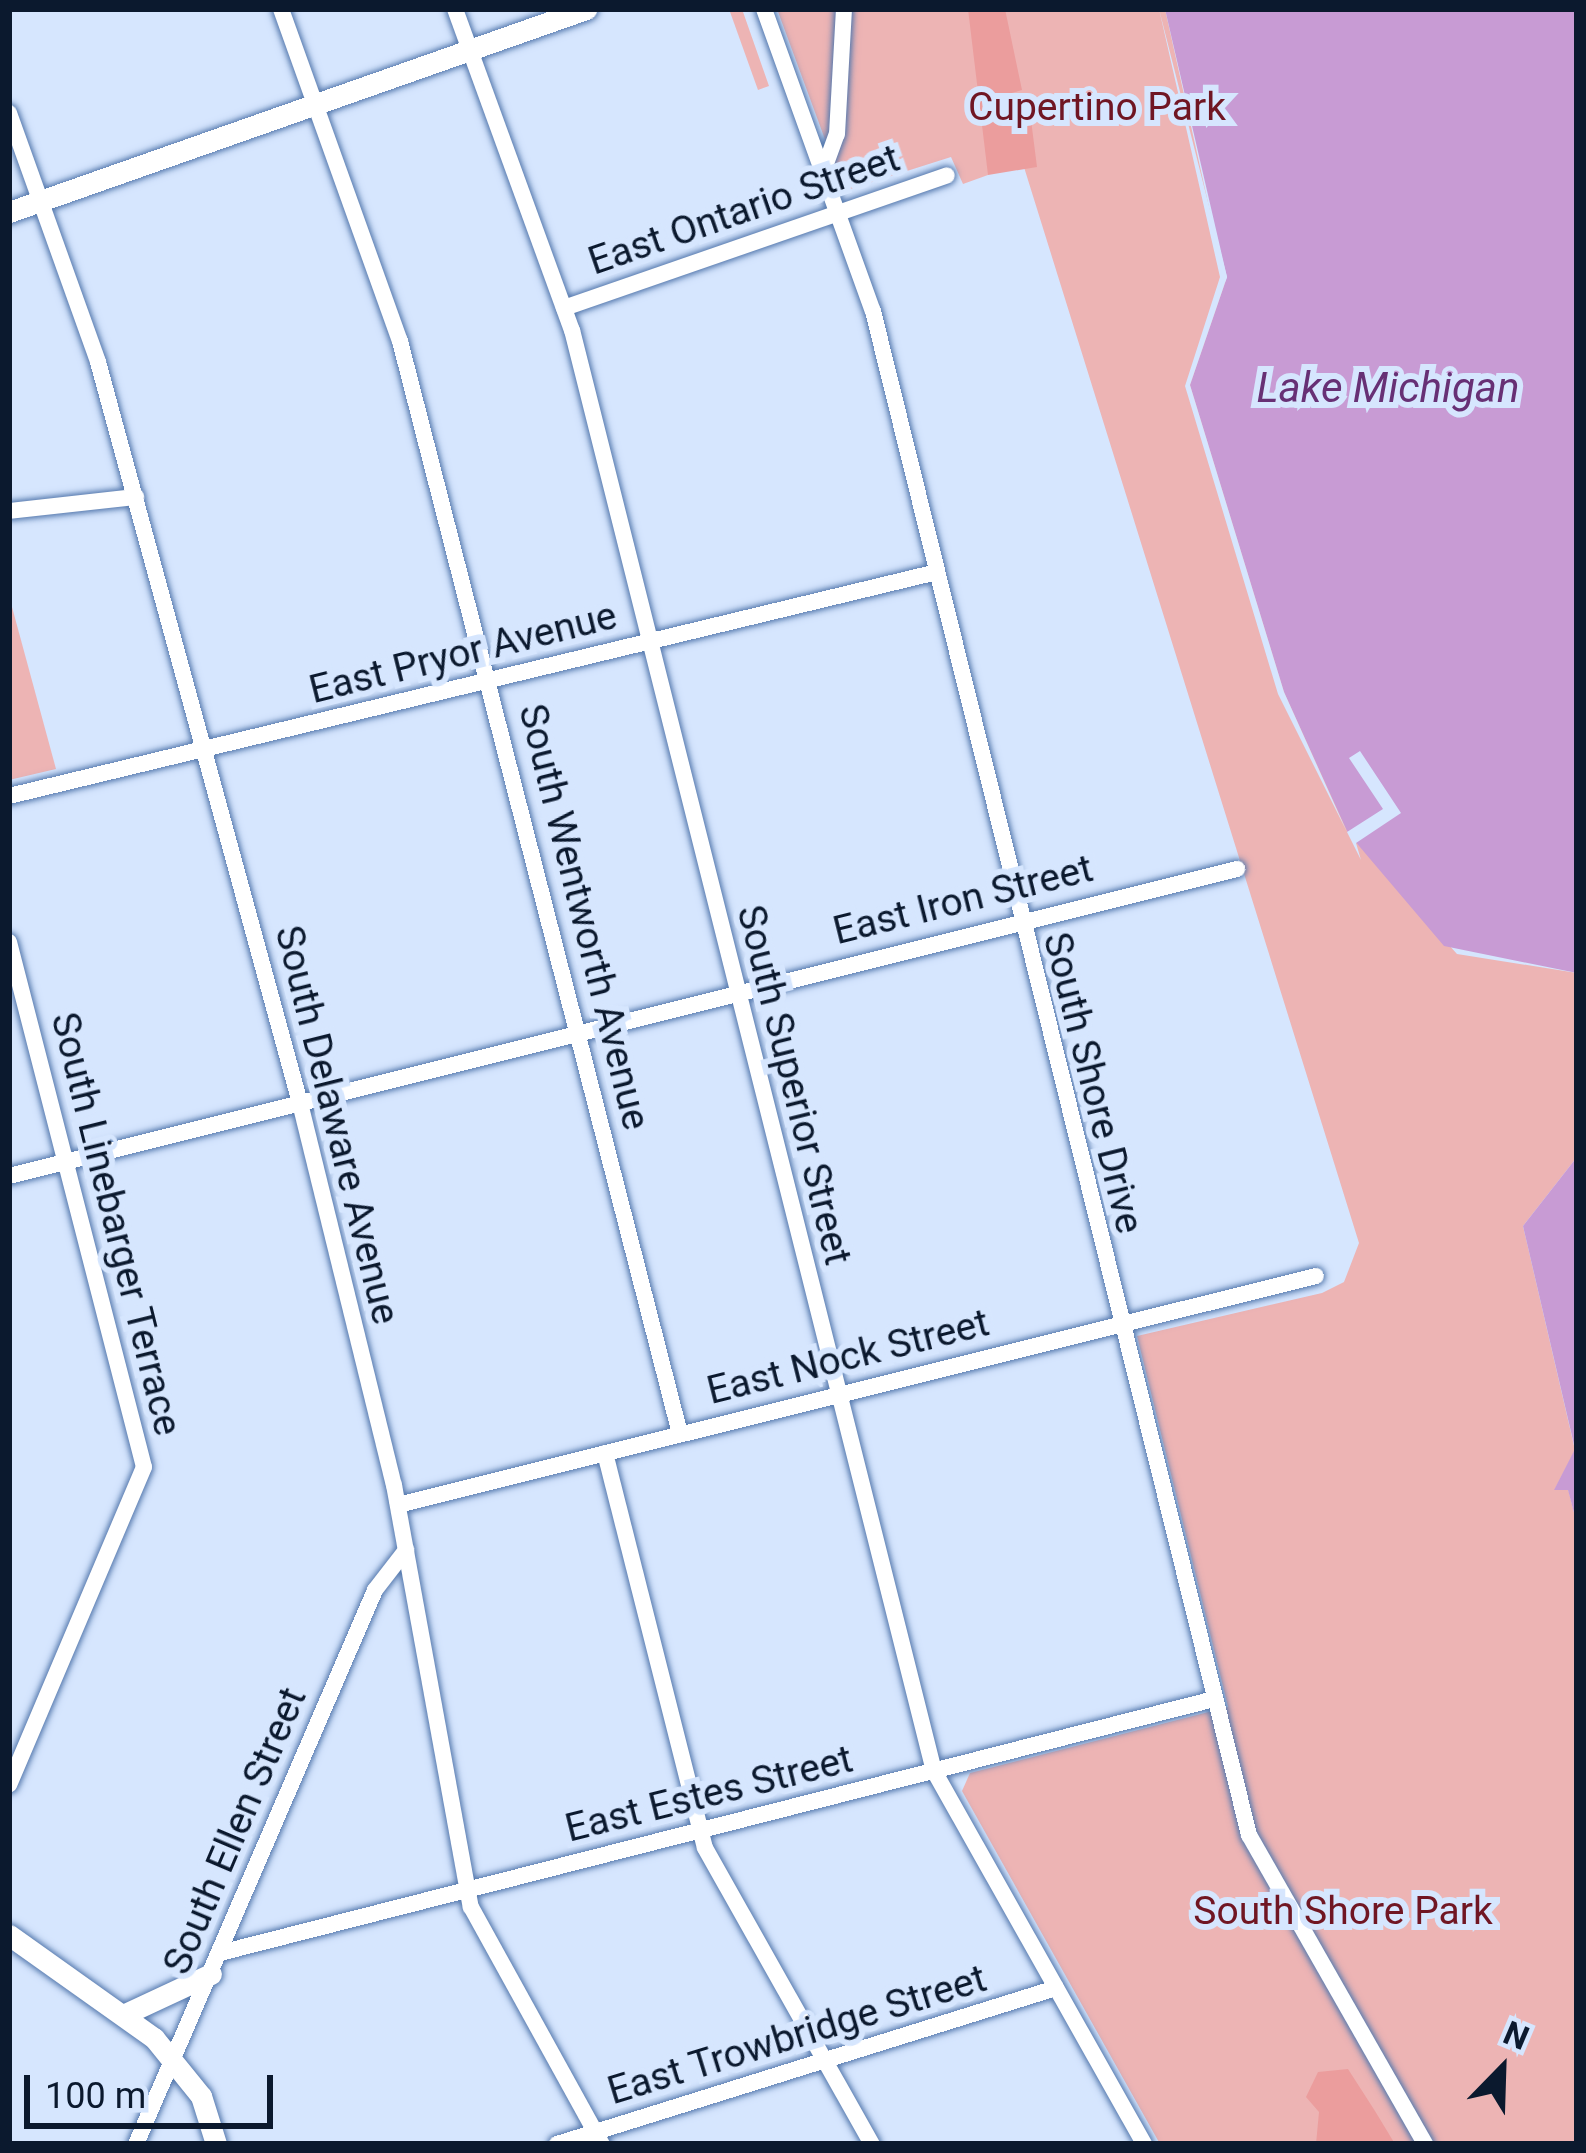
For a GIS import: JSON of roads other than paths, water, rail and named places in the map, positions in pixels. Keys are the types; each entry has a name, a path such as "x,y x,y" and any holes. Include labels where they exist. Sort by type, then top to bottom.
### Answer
{"main road":[{"path":"9,212 586,9"},
{"path":"9,1935 123,2015 173,2057 216,2144"},
{"path":"123,2015 215,1963"}],"street":[{"name":"South Wentworth Avenue","path":"281,9 400,340 680,1434"},
{"name":"South Superior Street","path":"455,9 564,308 934,1771 1144,2144"},
{"name":"South Shore Drive","path":"764,9 840,212 1214,1699 1264,1874 1425,2144"},
{"path":"824,169 837,134 844,9"},
{"name":"South Delaware Avenue","path":"9,113 136,497 299,1103 398,1505 467,1890 599,2138"},
{"name":"East Ontario Street","path":"564,308 947,175"},
{"path":"9,511 136,497"},
{"name":"East Pryor Avenue","path":"9,796 933,573"},
{"name":"East Iron Street","path":"9,1176 1237,869"},
{"name":"South Linebarger Terrace","path":"9,942 144,1467 9,1785"},
{"name":"East Nock Street","path":"398,1505 1316,1276"},
{"path":"605,1453 700,1830 872,2144"},
{"name":"South Ellen Street","path":"136,2144 375,1591 406,1550"},
{"name":"East Estes Street","path":"215,1963 467,1890 1214,1699"},
{"name":"East Trowbridge Street","path":"557,2144 599,2138 825,2060 1056,1988"}],"water":[{"name":"Lake Michigan","path":"1165,9 1577,9 1577,973 1444,946 1348,833 1284,692 1190,385 1227,277"},
{"path":"1577,1157 1577,1524 1568,1490 1554,1490 1575,1449 1523,1226"}],"park label":[{"name":"Cupertino Park","path":"1097,107"},
{"name":"South Shore Park","path":"1343,1911"}]}
